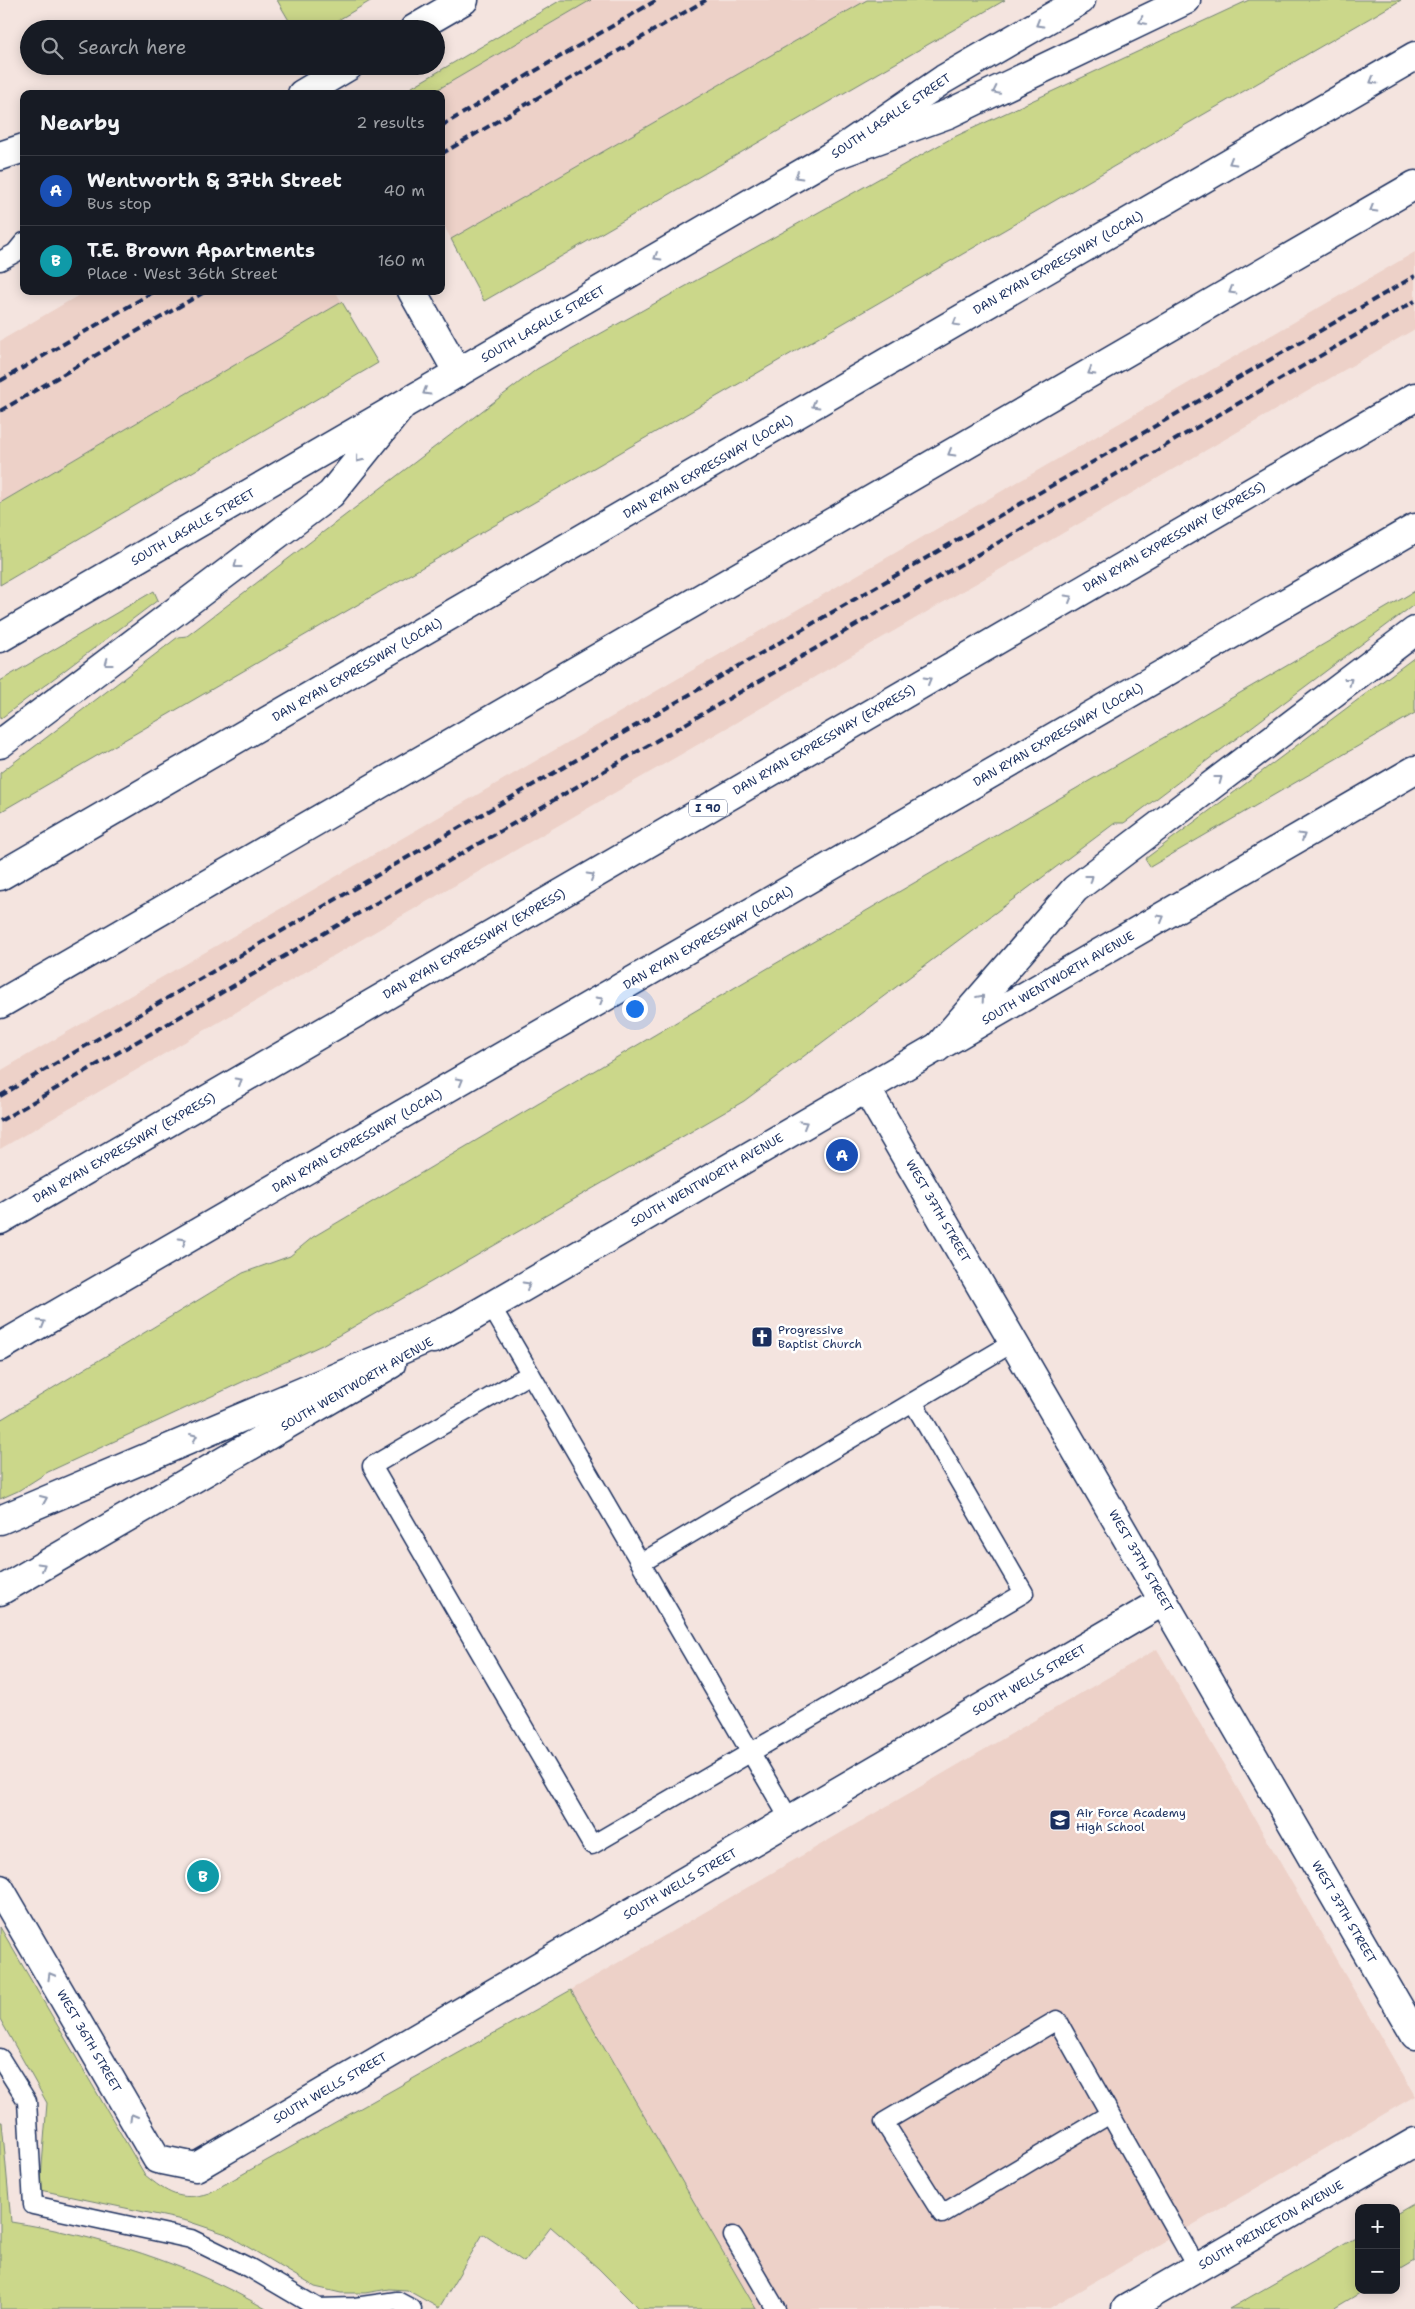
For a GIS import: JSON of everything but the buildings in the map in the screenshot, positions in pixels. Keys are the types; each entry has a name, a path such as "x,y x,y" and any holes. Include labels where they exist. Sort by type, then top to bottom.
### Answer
{"main road":[{"path":"430,20 464,0"},
{"name":"SOUTH LASALLE STREET","path":"0,638 830,157 944,79 1081,0"},
{"path":"830,157 948,114 1186,0"},
{"name":"DAN RYAN EXPRESSWAY (LOCAL)","path":"0,876 1415,56"},
{"path":"309,90 334,75"},
{"path":"0,1004 1415,185"},
{"path":"414,295 458,373"},
{"name":"DAN RYAN EXPRESSWAY (EXPRESS)","path":"0,1220 1415,397"},
{"path":"0,744 331,494 401,407"},
{"name":"DAN RYAN EXPRESSWAY (LOCAL)","path":"0,1347 1415,528"},
{"path":"937,1048 1076,889 1415,631"},
{"name":"SOUTH WENTWORTH AVENUE","path":"0,1591 1415,770"},
{"name":"WEST 37TH STREET","path":"866,1088 1415,2034"},
{"path":"0,1520 455,1327"},
{"name":"SOUTH WELLS STREET","path":"196,2167 1164,1601"},
{"name":"WEST 36TH STREET","path":"0,1889 157,2159 196,2167"},
{"name":"SOUTH PRINCETON AVENUE","path":"1126,2309 1415,2142"}],"lane":[{"path":"0,261 16,253 20,248"},
{"path":"491,1306 790,1820"},
{"path":"641,1563 1014,1342"},
{"path":"530,1374 372,1466 592,1845 1024,1593 913,1402"},
{"path":"1110,2114 942,2214 884,2122 1057,2020 1197,2268"},
{"path":"0,2058 27,2101 33,2205 191,2239 250,2268 318,2308 355,2307 397,2301 412,2309"},
{"path":"733,2236 776,2309"}],"shaded area":[{"path":"591,0 867,0 451,239 445,228 445,90 437,90"},
{"path":"1415,252 1415,329 0,1149 0,1071"},
{"path":"79,295 338,295 342,302 0,503 0,341"},
{"name":"Air Force Academy High School","path":"1157,1649 1415,2096 1048,2309 756,2309 571,1990"}],"green space":[{"path":"277,0 372,0 338,20 289,20"},
{"path":"561,0 591,0 437,90 407,90 433,75 445,75 445,68"},
{"path":"867,0 1005,0 484,301 451,239"},
{"path":"1249,0 1401,0 0,812 0,773 178,637 187,636 537,369 952,138"},
{"path":"342,302 378,363 0,585 0,503"},
{"path":"154,591 158,600 0,719 0,681"},
{"path":"1415,591 1415,604 1124,823 1115,823 744,1101 322,1345 48,1472 18,1491 0,1499 0,1420 243,1273 290,1256 313,1237 739,985"},
{"path":"1415,657 1415,713 1150,867 1145,859"},
{"path":"0,1927 145,2175 167,2191 190,2197 209,2193 571,1990 756,2309 639,2309 598,2268 551,2227 524,2262 483,2234 439,2308 407,2290 389,2289 365,2293 341,2293 315,2287 226,2234 187,2221 40,2190 47,2103 0,2019"},
{"path":"0,2122 2,2122 11,2222 77,2235 142,2254 205,2278 266,2309 0,2309"},
{"path":"1415,2203 1415,2261 1400,2270 1400,2249 1400,2212"},
{"path":"1355,2237 1355,2294 1358,2294 1333,2309 1229,2309"}],"railway":[{"path":"445,124 657,0"},
{"path":"445,152 706,0"},
{"path":"0,1096 415,853 1415,276"},
{"path":"0,381 148,295"},
{"path":"0,411 199,295"},
{"path":"0,1121 1415,301"}],"place":[{"name":"Wentworth & 37th Street","path":"842,1155"},
{"name":"Progressive Baptist Church","path":"762,1337"},
{"name":"Air Force Academy High School","path":"1060,1820"},
{"name":"T.E. Brown Apartments","path":"203,1876"}]}
